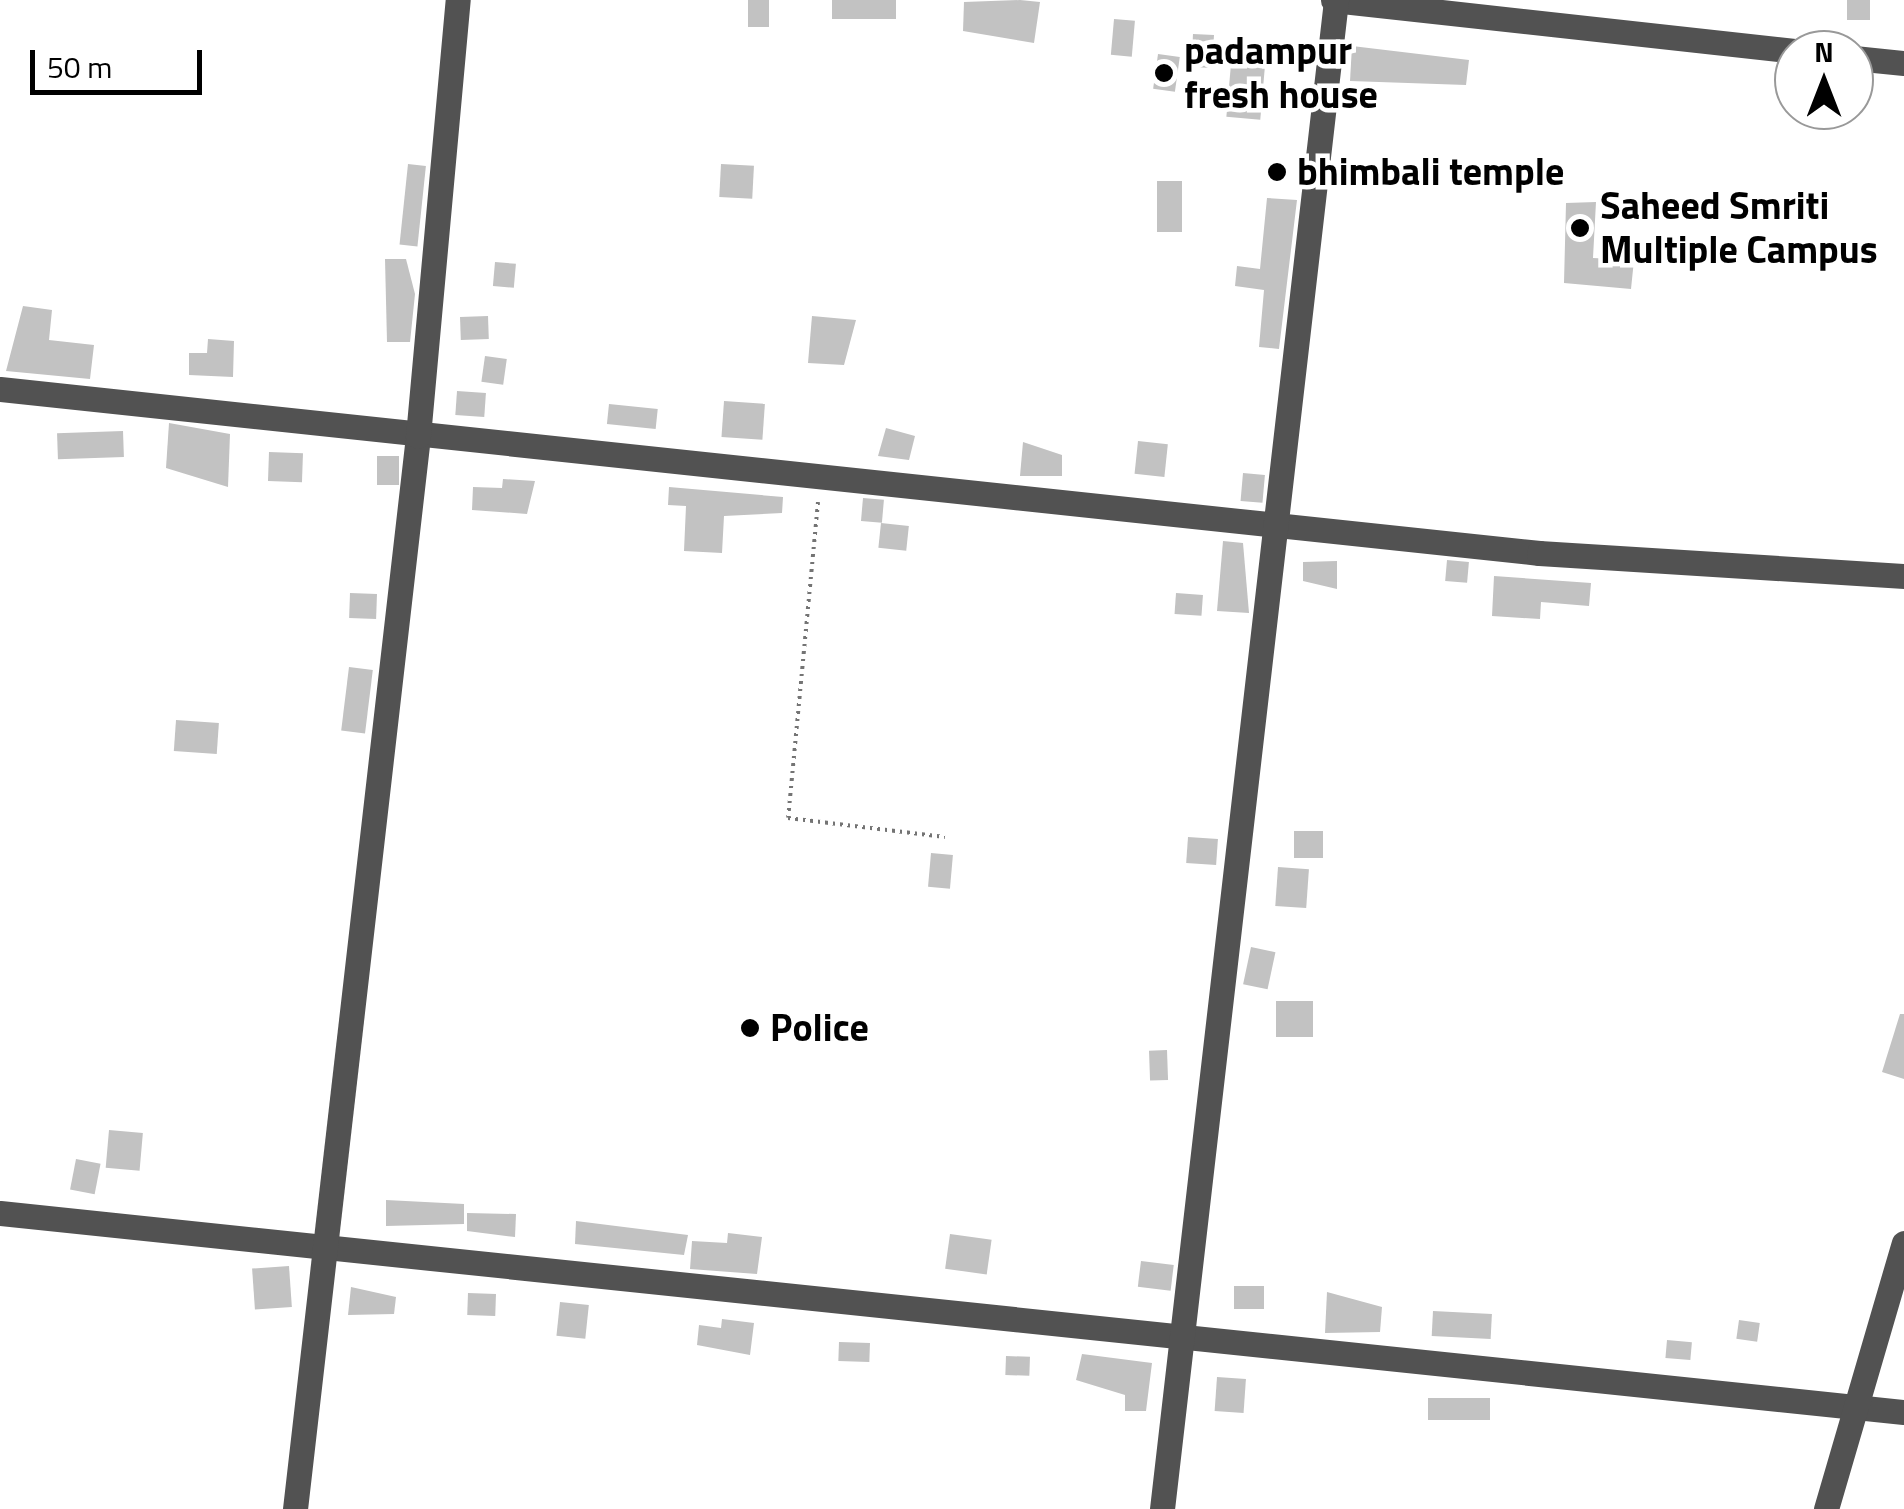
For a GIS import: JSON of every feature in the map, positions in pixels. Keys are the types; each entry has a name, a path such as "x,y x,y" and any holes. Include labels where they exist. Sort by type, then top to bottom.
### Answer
{"street":[{"path":"295,1509 418,436 458,0"},
{"path":"1162,1509 1335,0 1774,49"},
{"path":"1874,60 1904,64"},
{"path":"0,389 820,481 1272,526 1904,576"},
{"path":"0,1213 328,1242 1904,1412"},
{"path":"1826,1509 1849,1408 1904,1244"}],"path":[{"path":"820,481 788,818 944,837"}],"building":[{"path":"748,0 769,0 769,27 748,27"},
{"path":"832,0 896,0 896,19 832,19"},
{"path":"1847,0 1870,0 1870,20 1847,20"},
{"path":"964,2 1040,2 1034,43 963,31"},
{"path":"1114,19 1135,21 1132,57 1111,55"},
{"path":"1193,34 1214,35 1212,68 1191,67"},
{"path":"1352,46 1469,60 1466,85 1350,81"},
{"path":"1158,54 1180,57 1175,92 1153,89"},
{"path":"1231,64 1265,67 1260,120 1226,117"},
{"path":"408,164 426,166 417,246 400,245"},
{"path":"721,164 754,166 752,199 719,197"},
{"path":"1157,181 1182,181 1182,232 1157,232"},
{"path":"1267,198 1297,200 1279,349 1259,347 1264,290 1235,286 1237,266 1260,269"},
{"name":"Saheed Smriti Multiple Campus","path":"1596,202 1593,258 1634,260 1631,289 1564,283 1566,203"},
{"path":"385,259 406,259 415,294 410,342 387,342"},
{"path":"495,262 516,264 514,288 493,286"},
{"path":"23,306 52,310 49,340 94,345 90,379 6,371"},
{"path":"488,316 489,339 461,340 460,317"},
{"path":"812,316 856,320 844,365 808,363"},
{"path":"208,339 234,341 233,377 189,375 189,353 207,353"},
{"path":"485,356 507,359 503,385 481,382"},
{"path":"457,391 486,393 484,417 455,415"},
{"path":"724,401 765,404 762,440 721,437"},
{"path":"609,404 658,409 656,429 607,424"},
{"path":"169,423 230,434 228,487 166,468"},
{"path":"886,428 915,436 909,460 878,456"},
{"path":"123,431 124,457 58,459 57,433"},
{"path":"1138,441 1168,444 1164,477 1135,474"},
{"path":"1023,442 1062,455 1062,476 1020,476"},
{"path":"269,452 303,453 302,482 268,481"},
{"path":"377,456 399,456 399,485 377,485"},
{"path":"1243,473 1265,475 1262,503 1241,501"},
{"path":"503,479 535,481 527,514 472,510 473,487 502,488"},
{"path":"669,487 783,497 782,513 724,516 722,553 684,551 686,506 668,505"},
{"path":"863,498 884,500 882,523 861,521"},
{"path":"881,523 909,526 906,551 878,548"},
{"path":"1223,541 1243,543 1249,613 1217,611"},
{"path":"1447,560 1469,562 1467,583 1445,581"},
{"path":"1337,561 1337,589 1303,581 1303,562"},
{"path":"1494,576 1591,583 1589,606 1541,602 1540,619 1492,616"},
{"path":"350,593 377,594 376,619 349,618"},
{"path":"1176,593 1203,595 1201,616 1175,614"},
{"path":"349,667 373,670 365,733 341,731"},
{"path":"176,720 219,723 217,754 174,751"},
{"path":"1294,831 1323,831 1323,858 1294,858"},
{"path":"1188,837 1218,839 1216,865 1186,863"},
{"path":"931,853 953,855 950,889 928,887"},
{"path":"1278,867 1309,869 1306,908 1275,906"},
{"path":"1251,947 1275,952 1268,989 1243,984"},
{"path":"1276,1001 1313,1001 1313,1037 1276,1037"},
{"path":"1900,1014 1904,1014 1904,1079 1882,1072"},
{"path":"1167,1050 1168,1080 1150,1081 1149,1051"},
{"path":"109,1130 143,1133 140,1171 106,1168"},
{"path":"76,1159 101,1164 95,1194 70,1189"},
{"path":"386,1200 464,1204 464,1224 386,1226"},
{"path":"467,1213 516,1214 515,1237 467,1231"},
{"path":"576,1221 688,1235 684,1255 575,1244"},
{"path":"728,1233 762,1237 757,1274 690,1269 692,1241 727,1243"},
{"path":"950,1234 992,1240 987,1275 945,1269"},
{"path":"1141,1261 1174,1265 1171,1291 1138,1287"},
{"path":"289,1266 292,1307 255,1309 252,1269"},
{"path":"1234,1286 1264,1286 1264,1309 1234,1309"},
{"path":"351,1287 396,1297 394,1314 348,1315"},
{"path":"1327,1292 1382,1307 1380,1332 1325,1333"},
{"path":"468,1293 496,1294 495,1316 467,1315"},
{"path":"560,1302 589,1305 585,1339 556,1336"},
{"path":"1433,1311 1492,1314 1491,1339 1432,1336"},
{"path":"722,1319 754,1323 750,1355 697,1345 699,1325 721,1328"},
{"path":"1739,1320 1760,1323 1757,1342 1736,1339"},
{"path":"1667,1340 1692,1342 1690,1360 1665,1358"},
{"path":"839,1342 870,1343 869,1362 838,1361"},
{"path":"1082,1354 1152,1363 1146,1411 1125,1411 1125,1395 1076,1380"},
{"path":"1006,1356 1030,1357 1029,1376 1005,1375"},
{"path":"1217,1377 1246,1379 1244,1413 1215,1411"},
{"path":"1428,1398 1490,1398 1490,1420 1428,1420"}],"place":[{"name":"padampur fresh house","path":"1164,73"},
{"name":"bhimbali temple","path":"1277,172"},
{"name":"Saheed Smriti Multiple Campus","path":"1580,228"},
{"name":"Police","path":"750,1028"}]}
